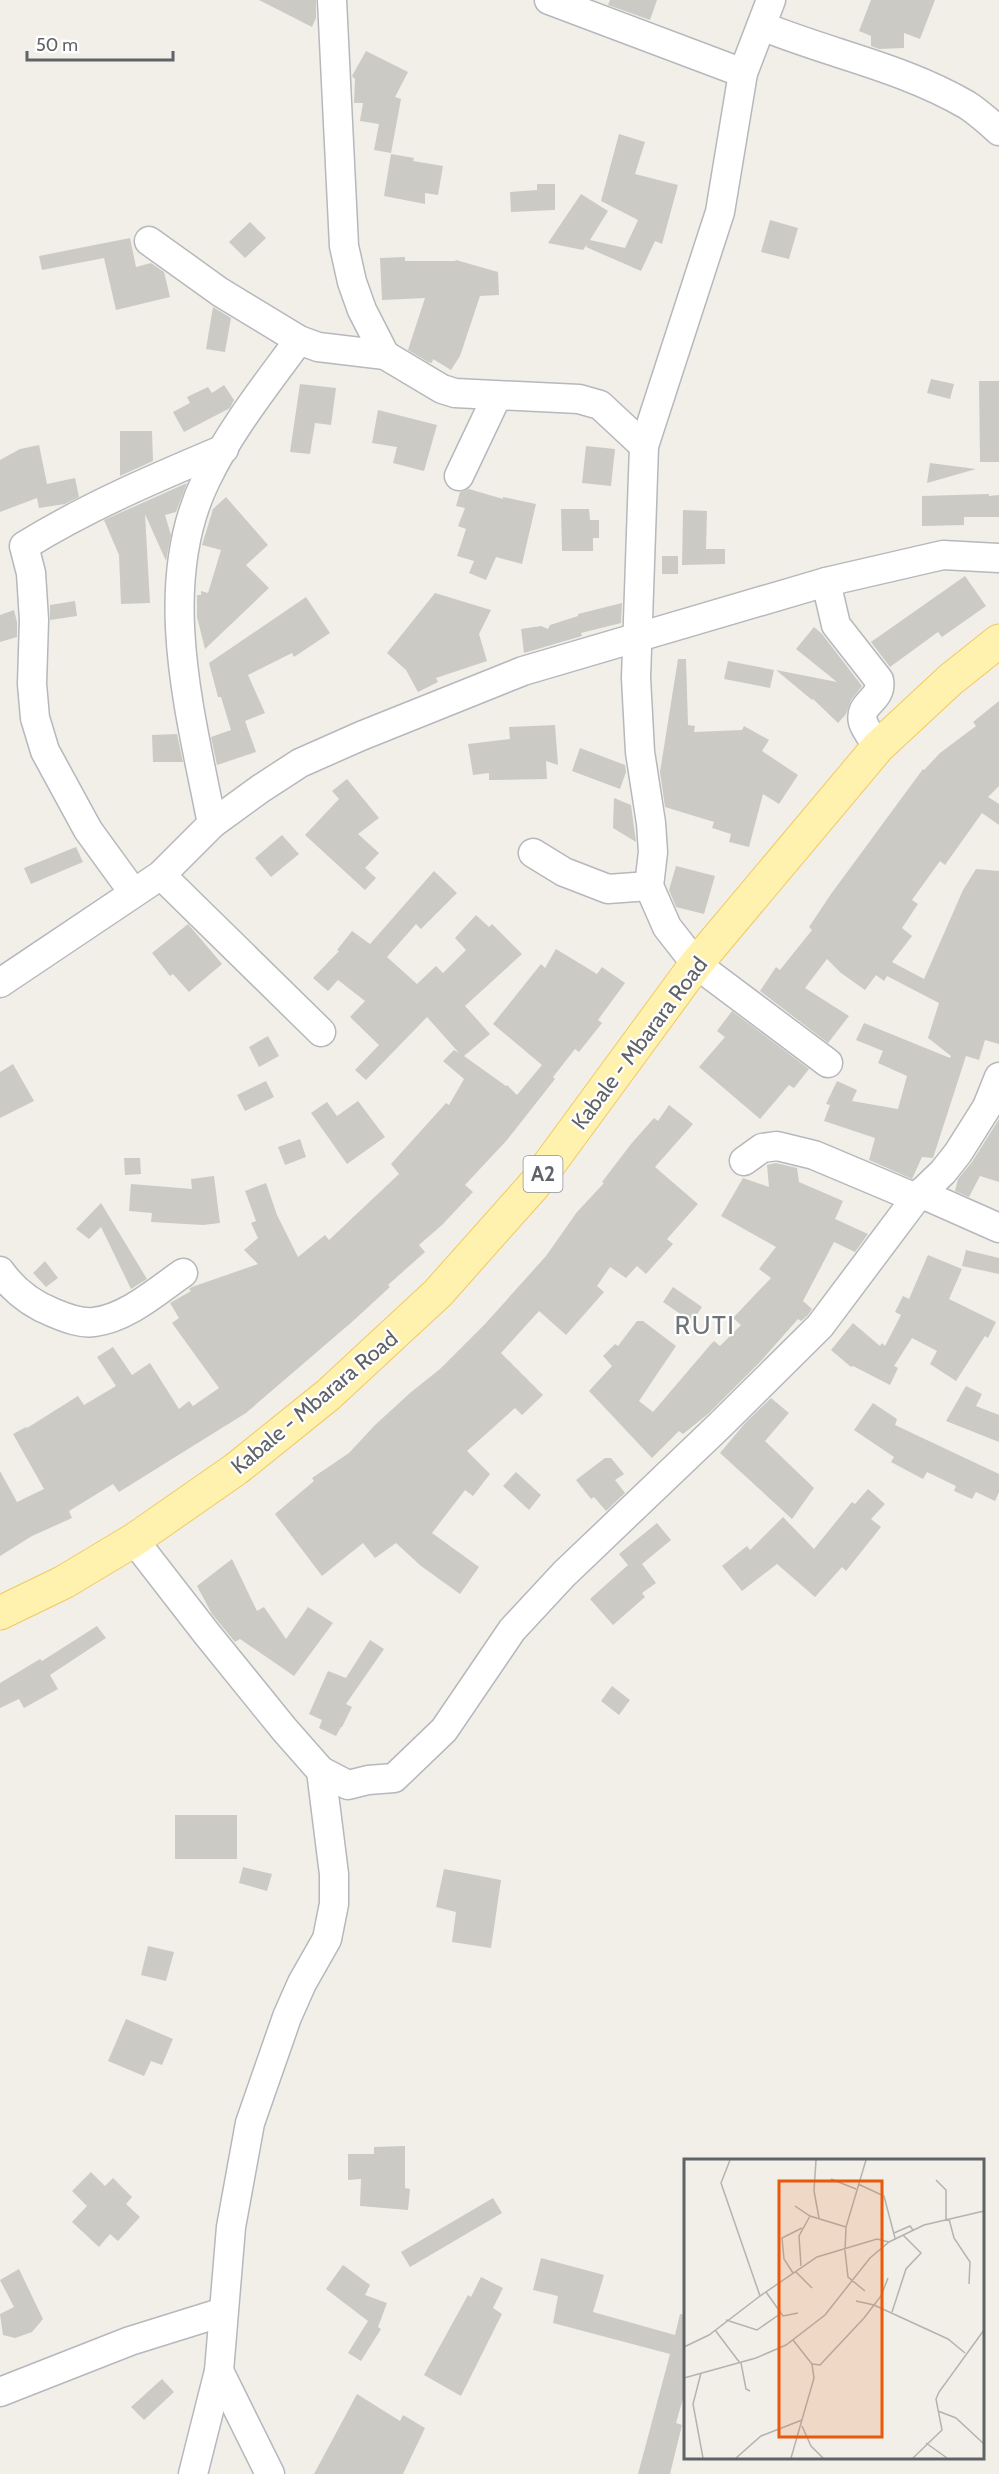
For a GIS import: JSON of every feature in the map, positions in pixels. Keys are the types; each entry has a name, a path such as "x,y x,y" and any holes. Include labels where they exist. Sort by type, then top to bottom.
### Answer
{"main road":[{"name":"Kabale - Mbarara Road","path":"0,1613 64,1581 134,1540 236,1470 318,1403 438,1293 534,1185 696,964 878,747 950,680 999,641"}],"street":[{"path":"332,0 344,246 362,310 386,355"},
{"path":"549,0 742,73"},
{"path":"828,1063 696,964 667,927 649,886 653,852 640,752 636,678 644,446 720,212 742,73 766,13 910,77 968,106 999,131"},
{"path":"149,241 220,292 298,340 318,347 386,355 442,389 455,393 579,399 600,405 644,446"},
{"path":"212,824 181,655 179,603 188,532 205,481 241,419 298,340"},
{"path":"459,476 497,396"},
{"path":"133,892 88,830 45,751 35,718 32,684 34,620 31,573 12,550 126,491 224,449"},
{"path":"0,983 160,875 212,824 300,763 340,745 523,671 826,582 943,555 999,558"},
{"path":"826,582 836,625 879,680 878,695 866,706 862,714 864,723 878,747"},
{"path":"533,853 564,872 608,889 649,886"},
{"path":"160,875 321,1032"},
{"path":"134,1540 228,1660 321,1771 348,1785 368,1780 394,1778 444,1730 512,1630 556,1582 820,1326 918,1195 943,1172 958,1153 987,1107 999,1077"},
{"path":"744,1161 762,1148 777,1146 814,1155 999,1228"},
{"path":"4,1285 39,1307 69,1319 94,1322 123,1313 183,1273"},
{"path":"193,2474 219,2371 231,2227 250,2123 287,2017 302,1983 327,1939 334,1904 332,1842 321,1771"},
{"path":"0,2392 130,2341 223,2312"},
{"path":"219,2371 270,2474"}],"building":[{"path":"259,0 316,0 316,18 312,27"},
{"path":"610,0 657,0 650,20 608,5"},
{"path":"871,0 935,0 920,39 904,33 904,48 879,49 871,46 871,36 859,31"},
{"path":"366,51 408,72 395,97 401,99 391,153 374,150 379,124 360,121 363,103 354,103 355,79 352,76"},
{"path":"619,134 645,142 635,174 678,185 662,244 655,241 641,271 586,247 588,243 583,250 548,243 581,194 608,211 590,240 625,248 638,220 601,201"},
{"path":"391,154 414,158 413,161 443,166 438,195 425,193 425,204 384,196"},
{"path":"537,184 555,184 555,210 511,212 510,192 537,190"},
{"path":"770,220 798,228 789,259 761,252"},
{"path":"250,222 266,238 245,258 229,242"},
{"path":"130,238 136,267 151,263 164,272 170,297 116,310 104,258 42,270 39,256"},
{"path":"405,257 405,261 456,260 498,272 499,295 480,296 460,356 451,370 433,359 432,363 428,362 408,350 425,298 382,300 380,258"},
{"path":"213,307 231,318 225,352 206,349"},
{"path":"931,379 954,384 950,399 927,393"},
{"path":"979,381 999,381 999,462 980,462"},
{"path":"300,384 336,388 331,425 315,423 310,454 290,452"},
{"path":"224,385 234,400 230,408 184,432 173,412 190,403 187,397 208,387 212,393"},
{"path":"378,410 437,425 424,471 393,463 397,447 372,443"},
{"path":"120,431 152,431 153,461 120,476"},
{"path":"39,445 47,484 75,478 79,497 65,504 39,508 37,498 0,512 0,460 20,449"},
{"path":"586,446 615,449 611,486 582,483"},
{"path":"930,463 976,469 927,483"},
{"path":"187,483 176,512 165,515 171,535 166,561 145,514 150,603 121,604 119,555 104,520"},
{"path":"469,489 503,499 503,497 536,504 522,564 496,557 486,580 469,573 474,561 457,556 466,529 458,526 465,508 456,506 460,492"},
{"path":"989,494 989,496 999,495 999,517 964,517 964,525 922,526 922,496"},
{"path":"226,497 268,545 246,565 269,588 205,649 197,617 197,595 201,595 201,591 208,593 221,550 202,545 213,509"},
{"path":"561,509 589,509 590,520 599,520 599,538 593,538 593,551 562,551"},
{"path":"683,510 707,511 706,549 725,549 725,564 682,565"},
{"path":"662,556 678,556 678,574 662,574"},
{"path":"965,576 986,606 942,637 938,632 890,667 871,642"},
{"path":"435,593 491,610 479,634 487,661 436,678 438,682 418,692 406,670 387,653"},
{"path":"306,597 330,633 294,657 292,653 248,675 265,713 245,721 256,752 217,765 211,737 231,730 221,697 218,697 209,663"},
{"path":"75,601 77,616 50,620 50,605"},
{"path":"622,603 621,623 581,633 582,636 524,653 521,629 541,626 548,629 550,625 578,616 578,614"},
{"path":"14,610 17,637 0,642 0,615"},
{"path":"814,627 862,686 851,700 846,714 838,723 813,699 776,670 837,682 796,649"},
{"path":"678,659 686,659 688,725 695,726 694,732 742,730 744,726 769,740 762,751 798,775 779,804 763,794 749,847 729,842 731,834 712,828 714,822 665,807 660,772"},
{"path":"728,661 774,670 770,688 724,679"},
{"path":"999,701 999,786 988,797 999,804 999,825 982,813 945,865 940,861 912,900 918,904 902,928 912,936 892,962 924,979 963,890 976,869 999,871 999,1044 985,1040 979,1060 966,1056 933,1158 922,1157 912,1179 869,1160 875,1138 824,1121 830,1105 826,1104 837,1081 857,1090 852,1101 898,1109 907,1076 878,1063 883,1051 856,1040 864,1023 950,1058 951,1056 928,1038 939,1003 887,976 884,981 876,975 865,990 841,973 827,959 805,988 849,1016 828,1043 760,991 776,967 780,970 812,930 809,927 831,894 923,769 976,726 973,722"},
{"path":"555,725 558,765 546,761 547,779 489,780 489,773 473,775 468,744 510,739 509,727"},
{"path":"177,734 183,762 153,762 152,735"},
{"path":"580,748 625,765 626,772 620,789 572,771"},
{"path":"347,779 379,818 358,834 379,853 365,868 376,878 365,890 305,835 339,799 332,791"},
{"path":"614,798 631,805 636,842 613,828"},
{"path":"282,835 299,854 271,877 255,858"},
{"path":"76,847 83,862 31,884 24,868"},
{"path":"676,866 715,876 704,914 676,907 669,890"},
{"path":"434,871 457,893 421,929 416,924 387,957 417,984 436,966 443,973 466,950 455,938 476,915 489,927 492,924 522,954 465,1006 490,1034 464,1056 507,1085 517,1095 542,1065 493,1024 541,964 545,968 556,949 597,974 602,967 625,983 598,1020 602,1023 579,1052 575,1049 553,1077 555,1079 507,1140 465,1185 473,1192 442,1225 419,1245 425,1252 353,1321 246,1413 119,1492 113,1484 69,1511 72,1518 32,1536 0,1556 0,1471 17,1502 44,1489 13,1434 27,1428 78,1396 84,1405 116,1386 97,1357 113,1347 132,1375 150,1363 179,1409 189,1401 193,1406 219,1388 172,1323 179,1318 170,1303 191,1291 189,1289 192,1287 258,1264 244,1250 258,1238 251,1223 256,1221 245,1191 266,1183 277,1215 298,1257 325,1235 329,1240 399,1174 391,1164 446,1103 449,1105 464,1079 443,1061 454,1050 459,1053 427,1017 366,1080 355,1070 379,1045 350,1017 365,1001 338,980 328,991 313,978 339,951 337,950 352,931 370,944"},
{"path":"188,924 222,964 189,992 173,974 170,976 152,953"},
{"path":"732,1011 809,1069 794,1088 789,1085 760,1119 699,1067 725,1037 717,1031"},
{"path":"268,1036 279,1056 259,1067 249,1047"},
{"path":"13,1064 34,1101 0,1118 0,1072"},
{"path":"266,1081 274,1097 245,1111 237,1095"},
{"path":"358,1101 385,1137 347,1164 311,1113 327,1102 337,1116"},
{"path":"669,1105 693,1124 655,1167 698,1204 667,1239 673,1244 646,1274 637,1266 626,1278 610,1267 597,1286 604,1292 566,1335 539,1311 501,1353 543,1395 522,1415 515,1408 467,1451 490,1474 473,1496 465,1490 432,1533 479,1567 460,1594 421,1566 396,1543 375,1558 363,1543 322,1576 275,1514 314,1481 312,1478 349,1453 374,1426 440,1369 485,1324 546,1256 577,1212 604,1183 602,1182 631,1144 654,1118 658,1121"},
{"path":"999,1119 999,1182 980,1176 969,1197 955,1191 958,1179 972,1162"},
{"path":"300,1139 306,1157 285,1165 278,1147"},
{"path":"124,1158 140,1158 141,1174 125,1175"},
{"path":"776,1163 797,1168 799,1182 843,1201 835,1219 868,1234 855,1252 834,1242 803,1301 812,1309 808,1315 801,1321 798,1319 761,1361 708,1414 683,1434 679,1431 652,1458 589,1391 612,1366 603,1356 615,1344 618,1346 637,1321 643,1321 676,1346 639,1401 653,1412 714,1341 720,1346 741,1325 733,1318 771,1278 759,1269 776,1247 721,1216 743,1178 769,1187 767,1165"},
{"path":"214,1176 220,1223 203,1225 151,1222 152,1213 129,1211 131,1184 192,1189 191,1179"},
{"path":"101,1203 147,1279 131,1289 101,1227 89,1239 76,1229"},
{"path":"966,1250 999,1258 999,1274 962,1266"},
{"path":"928,1255 962,1269 949,1299 996,1322 988,1338 985,1336 956,1381 930,1364 937,1351 912,1338 894,1366 898,1368 890,1385 851,1367 831,1350 853,1323 880,1346 882,1343 885,1346 901,1315 895,1312 903,1296 909,1299"},
{"path":"45,1261 58,1278 46,1287 33,1273"},
{"path":"673,1287 702,1307 692,1322 663,1302"},
{"path":"966,1386 982,1394 976,1406 999,1415 999,1442 946,1421"},
{"path":"771,1398 789,1413 765,1441 814,1488 792,1519 720,1453 746,1422"},
{"path":"873,1403 897,1419 895,1425 999,1474 999,1492 995,1501 976,1492 972,1499 954,1491 956,1486 927,1472 923,1479 891,1462 894,1457 854,1430"},
{"path":"605,1458 611,1458 624,1474 615,1480 625,1493 606,1511 594,1497 591,1499 576,1480"},
{"path":"516,1472 541,1495 529,1510 503,1486"},
{"path":"868,1489 885,1504 871,1519 881,1527 846,1571 842,1567 815,1597 777,1564 742,1591 722,1566 747,1546 750,1550 783,1517 814,1549 852,1502 855,1504"},
{"path":"657,1523 671,1540 642,1564 656,1583 642,1593 645,1597 613,1625 590,1599 628,1565 619,1554"},
{"path":"232,1559 257,1611 264,1607 286,1639 308,1607 333,1623 294,1676 240,1639 235,1642 212,1614 197,1586"},
{"path":"97,1626 106,1638 50,1675 58,1689 24,1708 19,1699 0,1708 0,1683 40,1659 42,1661"},
{"path":"370,1640 384,1649 346,1704 352,1707 336,1736 319,1728 322,1720 309,1714 328,1671 346,1678"},
{"path":"612,1686 630,1700 619,1715 601,1701"},
{"path":"175,1815 237,1815 237,1859 175,1859"},
{"path":"243,1867 272,1874 267,1891 239,1883"},
{"path":"444,1869 501,1880 491,1948 452,1942 456,1912 436,1907"},
{"path":"148,1946 174,1952 166,1981 141,1975"},
{"path":"126,2019 173,2039 162,2065 151,2061 144,2076 108,2061"},
{"path":"405,2146 405,2188 410,2189 408,2210 360,2206 361,2179 348,2180 348,2154 374,2154 374,2147"},
{"path":"91,2172 105,2186 113,2178 132,2197 126,2204 140,2217 118,2241 110,2234 99,2247 72,2222 87,2206 72,2191"},
{"path":"493,2198 502,2213 410,2267 401,2252"},
{"path":"541,2258 604,2275 593,2312 675,2335 680,2314 684,2315 684,2395 676,2423 682,2425 670,2474 638,2474 670,2354 553,2323 558,2296 533,2290"},
{"path":"343,2265 370,2285 365,2295 387,2303 378,2327 381,2329 361,2361 348,2353 368,2321 326,2289"},
{"path":"19,2269 43,2319 32,2332 15,2338 3,2335 0,2314 14,2307 0,2280"},
{"path":"481,2277 503,2288 493,2308 502,2314 461,2396 424,2375 468,2295 471,2297"},
{"path":"162,2379 174,2392 144,2420 131,2407"},
{"path":"357,2394 400,2421 403,2415 425,2428 403,2474 314,2474"}],"district":[{"name":"RUTI","path":"705,1325"}]}
